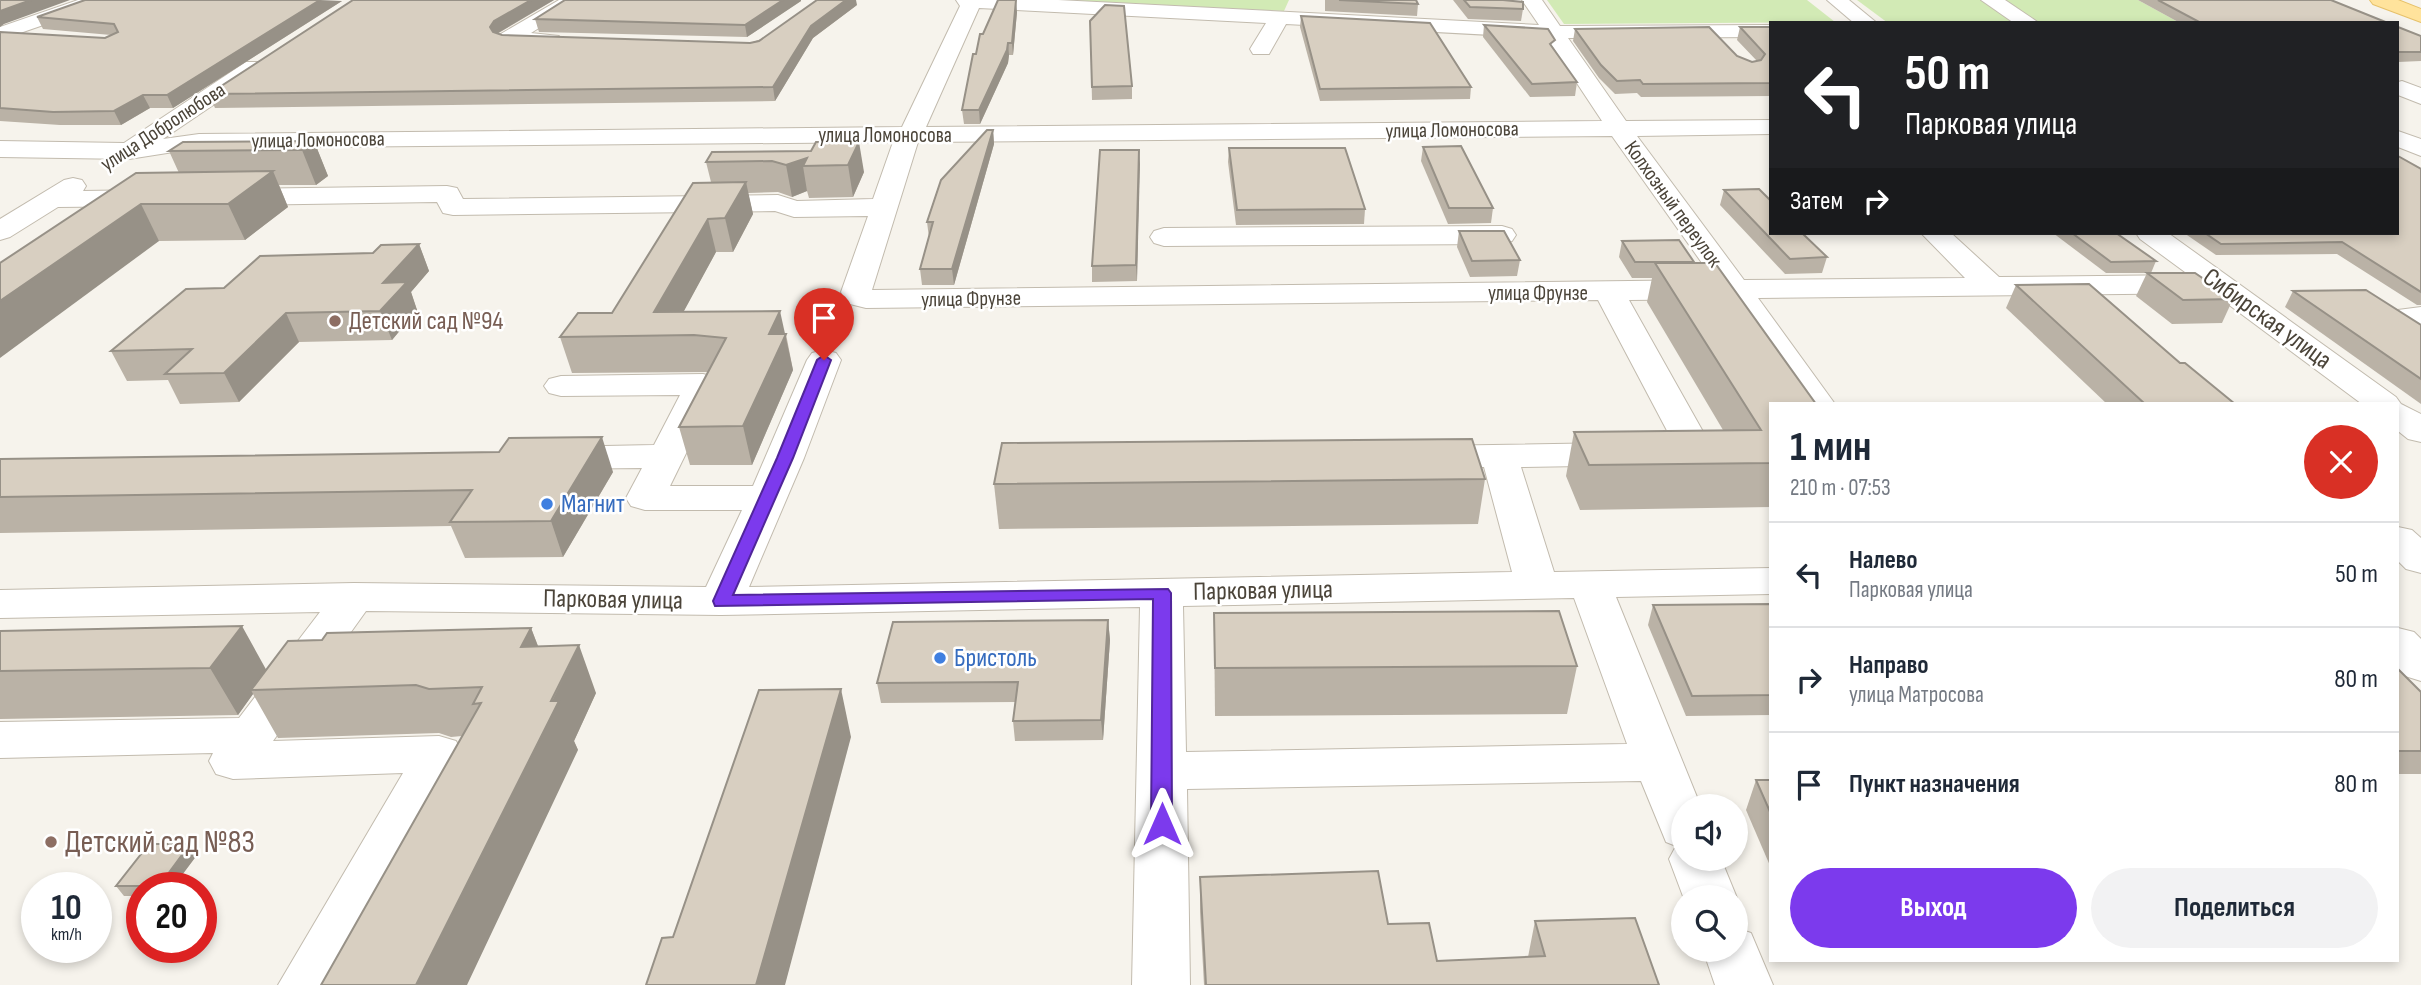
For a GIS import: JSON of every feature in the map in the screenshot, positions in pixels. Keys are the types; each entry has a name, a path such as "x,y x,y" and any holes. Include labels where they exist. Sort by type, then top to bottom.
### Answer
{"main road":[{"path":"2380,0 2419,14"}],"street":[{"path":"0,35 97,0"},
{"path":"573,0 506,39 574,41"},
{"path":"211,197 447,194 453,207 778,203 794,209 885,207 908,136 920,119 966,0 1555,32 1769,31"},
{"path":"1261,49 1303,0"},
{"name":"Колхозный переулок","path":"1532,0 1619,128 1817,402"},
{"path":"1837,0 1864,21"},
{"path":"1991,0 2026,21"},
{"path":"1713,31 1731,49"},
{"path":"0,35 56,39"},
{"name":"улица Добролюбова","path":"0,231 129,151 268,58"},
{"path":"2399,118 2421,117"},
{"name":"улица Ломоносова","path":"0,149 129,151 199,141 1769,127"},
{"path":"2399,138 2421,148"},
{"path":"51,199 156,198 98,228"},
{"name":"улица Фрунзе","path":"885,207 856,292 857,296 874,300 1302,265 1609,292 2218,284"},
{"path":"1164,237 1302,265 1502,235"},
{"path":"1937,235 1993,288"},
{"name":"Сибирская улица","path":"2153,235 2381,402"},
{"path":"1390,457 1697,453 1609,292"},
{"path":"2421,317 2401,318 2421,331"},
{"path":"721,601 824,360"},
{"path":"561,386 704,384 645,498 767,498"},
{"path":"2399,415 2421,431"},
{"path":"527,458 666,456"},
{"path":"1499,456 1537,586"},
{"path":"2399,540 2421,560"},
{"path":"2399,571 2421,571"},
{"name":"Парковая улица","path":"0,604 354,597 721,601 1769,581"},
{"path":"1590,585 1671,795"},
{"path":"1161,985 1162,593"},
{"path":"307,985 439,754 233,761 354,597"},
{"path":"2399,644 2421,665"},
{"path":"0,740 251,735"},
{"path":"1162,771 1658,762"},
{"path":"1735,962 1744,985"}],"green space":[{"path":"1068,0 1289,0 1284,11"},
{"path":"1547,0 1807,0 1834,21 1769,22 1564,24"},
{"path":"1857,0 2138,0 2176,21 1885,21"}],"building":[{"path":"0,0 31,0 0,11"},
{"path":"85,0 320,0 167,95 143,95 114,111 53,112 0,108 0,32 105,38 118,32 114,24 37,17"},
{"path":"353,0 531,0 494,21 490,27 493,32 502,35 750,43 759,41 817,0 846,0 811,26 773,87 209,94"},
{"path":"565,0 783,0 745,25 535,19"},
{"path":"998,0 1016,0 1012,43 1008,43 979,110 962,110 973,54 976,54 980,34 983,34"},
{"path":"1339,0 1416,0 1418,4"},
{"path":"1464,0 1523,2 1523,9 1470,7"},
{"path":"2158,0 2331,0 2383,21 2197,21"},
{"path":"1105,5 1124,6 1132,86 1092,87 1090,21"},
{"path":"1301,16 1430,23 1471,87 1320,89"},
{"path":"1484,25 1548,29 1555,40 1550,44 1577,82 1532,84"},
{"path":"1709,27 1737,56 1752,62 1761,60 1765,54 1740,27 1769,27 1769,83 1643,84 1640,80 1617,81 1601,65 1575,29"},
{"path":"2399,27 2421,36 2421,52 2399,52"},
{"path":"987,130 993,130 952,269 920,269 933,222 927,222 941,180"},
{"path":"314,141 302,150 169,151 183,142"},
{"path":"816,142 859,142 848,165 803,166 807,158 786,165 772,161 706,162 712,152 811,151"},
{"path":"1461,146 1493,208 1449,208 1423,147"},
{"path":"1229,148 1345,148 1365,209 1237,210"},
{"path":"1100,150 1139,150 1136,265 1092,266"},
{"path":"2399,157 2421,169 2421,292 2342,242 2221,244 2208,235 2399,235"},
{"path":"273,171 228,204 141,204 0,301 0,263 136,173"},
{"path":"746,182 725,218 708,219 654,312 780,311 769,334 786,334 743,426 679,427 726,338 694,335 560,337 578,313 612,313 693,183"},
{"path":"1759,189 1769,199 1769,235 1804,235 1827,257 1790,259 1724,190"},
{"path":"1459,231 1504,231 1520,260 1472,261"},
{"path":"2075,235 2119,235 2156,261 2111,262"},
{"path":"1679,240 1694,262 1635,262 1622,241"},
{"path":"419,244 383,283 407,282 380,311 286,313 224,373 165,374 192,349 111,351 186,289 224,288 260,256 373,253 381,245"},
{"path":"1655,263 1715,263 1815,402 1769,402 1769,463 1589,465 1574,432 1761,430"},
{"path":"2147,273 2195,273 2233,299 2183,300"},
{"path":"2089,284 2180,363 2185,363 2233,402 2143,402 2016,285"},
{"path":"2366,290 2421,325 2421,379 2293,291"},
{"path":"602,437 551,521 450,522 472,490 0,497 0,459 499,452 509,438"},
{"path":"1472,439 1485,479 994,484 1002,443"},
{"path":"1769,604 1769,695 1692,696 1653,605"},
{"path":"1559,611 1577,666 1215,668 1214,613"},
{"path":"1108,620 1101,720 1013,721 1018,682 877,683 893,622"},
{"path":"242,626 210,668 0,671 0,631"},
{"path":"531,628 521,647 579,645 551,701 559,701 416,985 321,985 481,703 473,704 482,687 429,689 416,685 251,690 288,641 322,640 327,633"},
{"path":"2399,670 2421,692 2421,751 2399,751"},
{"path":"841,689 756,985 646,985 662,938 673,937 759,690"},
{"path":"1756,780 1769,780 1769,809"},
{"path":"149,844 190,844 169,872 127,872"},
{"path":"1378,871 1388,924 1429,923 1437,961 1545,956 1535,921 1635,918 1659,985 1206,985 1200,877"},
{"path":"126,873 126,886 116,886"}],"place":[{"name":"Детский сад №94","path":"335,321"},
{"name":"Магнит","path":"547,504"},
{"name":"Бристоль","path":"940,658"},
{"name":"Детский сад №83","path":"51,842"}],"route":[{"path":"824,360 785,458 721,601 1162,593 1162,824"}]}
